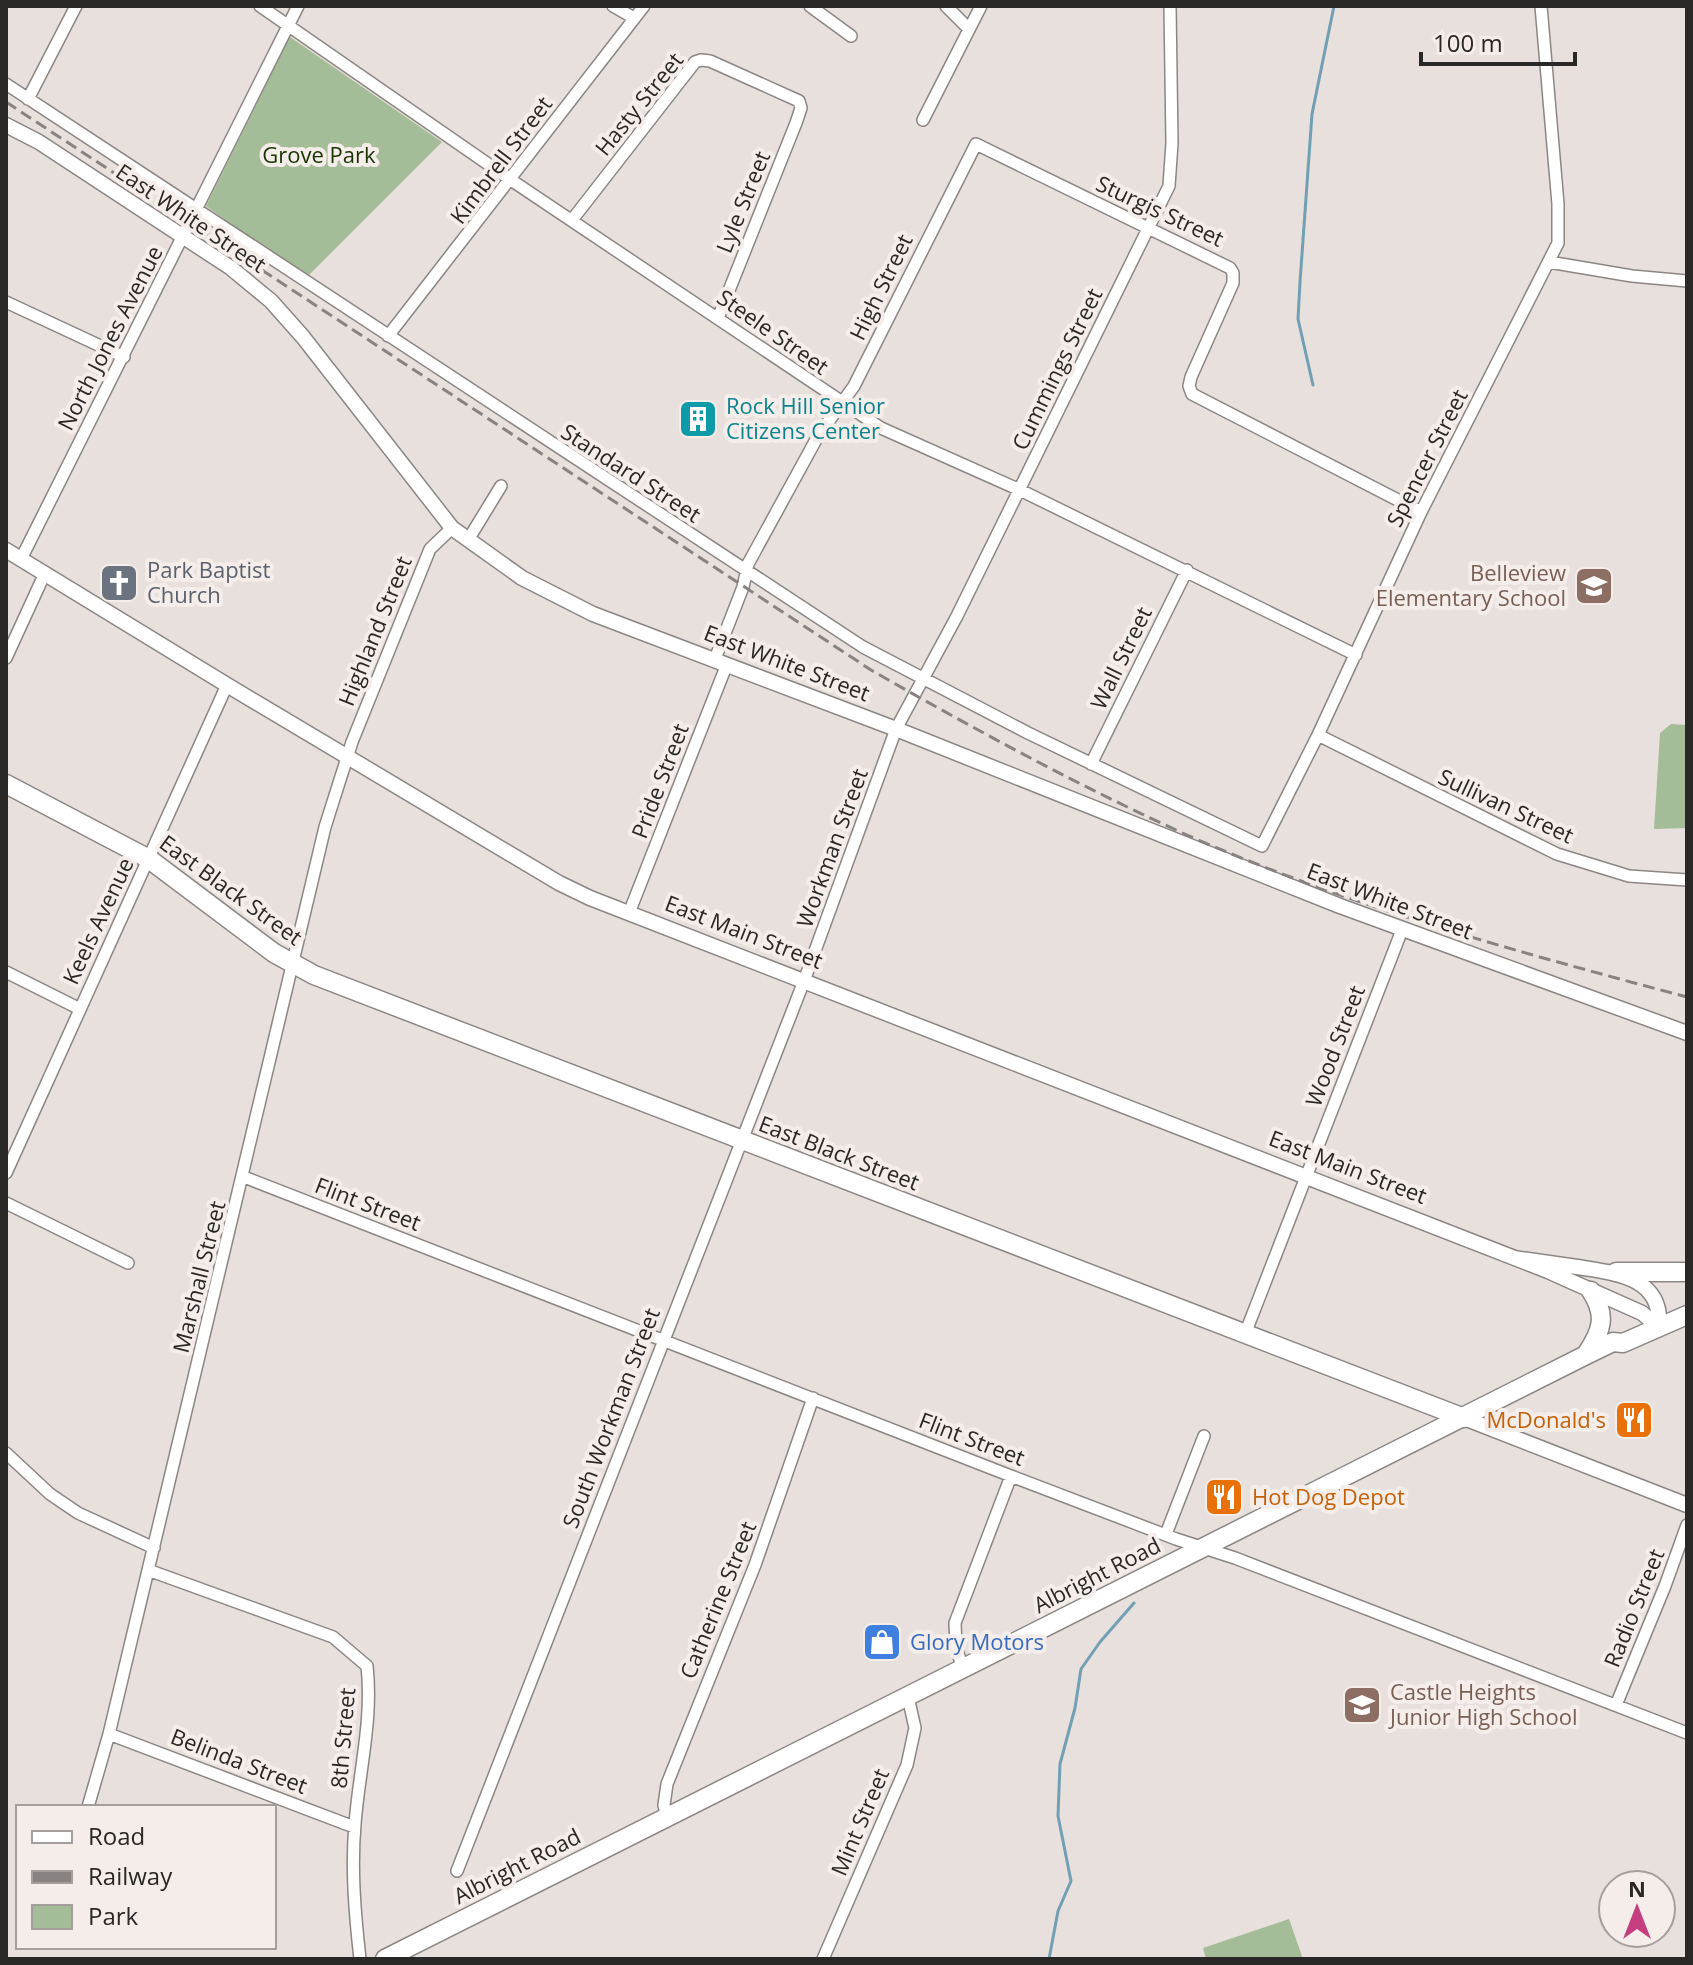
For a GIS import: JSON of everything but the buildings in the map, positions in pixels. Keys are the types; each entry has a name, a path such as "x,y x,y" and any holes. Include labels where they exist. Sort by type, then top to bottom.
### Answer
{"main road":[{"name":"East Black Street","path":"6,784 149,859 293,965 1464,1418"},
{"path":"1616,1272 1687,1272"},
{"path":"1586,1355 1597,1338 1602,1320 1599,1303 1591,1291"},
{"path":"1656,1320 1687,1303"},
{"path":"1656,1320 1687,1315"},
{"name":"Albright Road","path":"385,1959 1586,1355 1613,1342 1623,1343 1656,1320"}],"street":[{"path":"28,99 76,6"},
{"name":"Steele Street","path":"260,6 511,180 881,428 1020,490 1356,655"},
{"name":"North Jones Avenue","path":"21,559 298,6"},
{"path":"613,6 634,18"},
{"name":"Kimbrell Street","path":"388,336 644,6"},
{"path":"810,6 851,36"},
{"path":"946,6 969,29"},
{"path":"923,120 981,6"},
{"name":"Cummings Street","path":"896,729 1020,490 1169,186 1172,143 1170,6"},
{"name":"Spencer Street","path":"1262,846 1318,735 1421,512 1558,243 1558,204 1541,6"},
{"name":"Hasty Street","path":"572,220 695,62 710,61 799,101"},
{"name":"Standard Street","path":"6,84 863,647 1091,764 1262,846"},
{"name":"Lyle Street","path":"718,318 796,123 801,108 799,101"},
{"name":"East White Street","path":"6,125 39,142 183,236 231,268 271,301 303,337 452,528 522,578 556,597 1402,930 1687,1033"},
{"name":"Sturgis Street","path":"976,144 1224,264 1233,273 1233,283 1191,377 1189,386 1192,394 1421,512"},
{"name":"High Street","path":"721,662 746,572 818,436 854,386 976,144"},
{"path":"1549,262 1632,276 1687,281"},
{"path":"6,302 124,357"},
{"path":"468,540 501,486"},
{"name":"Highland Street","path":"346,757 430,549 452,528"},
{"name":"East Main Street","path":"6,550 559,883 1514,1258 1656,1320"},
{"name":"Wall Street","path":"1091,764 1187,570"},
{"path":"6,658 45,573"},
{"name":"Pride Street","path":"629,913 721,662"},
{"name":"Keels Avenue","path":"6,1173 227,685"},
{"name":"Workman Street","path":"804,981 896,729"},
{"name":"Sullivan Street","path":"1318,735 1557,854 1629,876 1687,880"},
{"name":"Marshall Street","path":"89,1805 109,1734 244,1177 325,827 346,757"},
{"name":"Wood Street","path":"1245,1334 1402,930"},
{"path":"6,972 80,1009"},
{"name":"South Workman Street","path":"457,1871 804,981"},
{"name":"Flint Street","path":"244,1177 1011,1476 1687,1733"},
{"path":"6,1203 128,1263"},
{"name":"East Main Street","path":"1514,1258 1616,1272 1645,1287 1653,1297 1656,1320"},
{"name":"Catherine Street","path":"667,1818 664,1805 667,1784 755,1565 813,1398"},
{"name":"East Black Street","path":"1464,1418 1687,1505"},
{"path":"1166,1534 1204,1436"},
{"path":"6,1453 50,1494 78,1513 154,1548"},
{"path":"963,1669 956,1647 955,1623 1011,1476"},
{"name":"Radio Street","path":"1616,1705 1687,1525"},
{"name":"8th Street","path":"148,1570 333,1637 367,1666 371,1699 354,1827 354,1899 360,1959"},
{"name":"Mint Street","path":"823,1959 907,1765 915,1728 908,1697"},
{"name":"Belinda Street","path":"109,1734 354,1827"}],"green space":[{"name":"Grove Park","path":"290,37 442,142 307,277 206,206"},
{"path":"1671,724 1687,725 1687,828 1654,829 1660,733"},
{"path":"1289,1919 1303,1959 1206,1959 1203,1948"}],"waterway":[{"path":"1313,385 1298,319 1300,282 1312,114 1334,6"},
{"path":"1049,1959 1058,1911 1071,1881 1058,1816 1060,1764 1075,1708 1081,1669 1134,1603"}],"railway":[{"path":"6,102 871,670 1027,756 1187,835 1309,884 1497,945 1687,997"}],"place":[{"name":"Rock Hill Senior Citizens Center","path":"698,419"},
{"name":"Park Baptist Church","path":"119,583"},
{"name":"Belleview Elementary School","path":"1594,586"},
{"name":"McDonald's","path":"1634,1420"},
{"name":"Hot Dog Depot","path":"1224,1497"},
{"name":"Glory Motors","path":"882,1642"},
{"name":"Castle Heights Junior High School","path":"1362,1705"}]}
